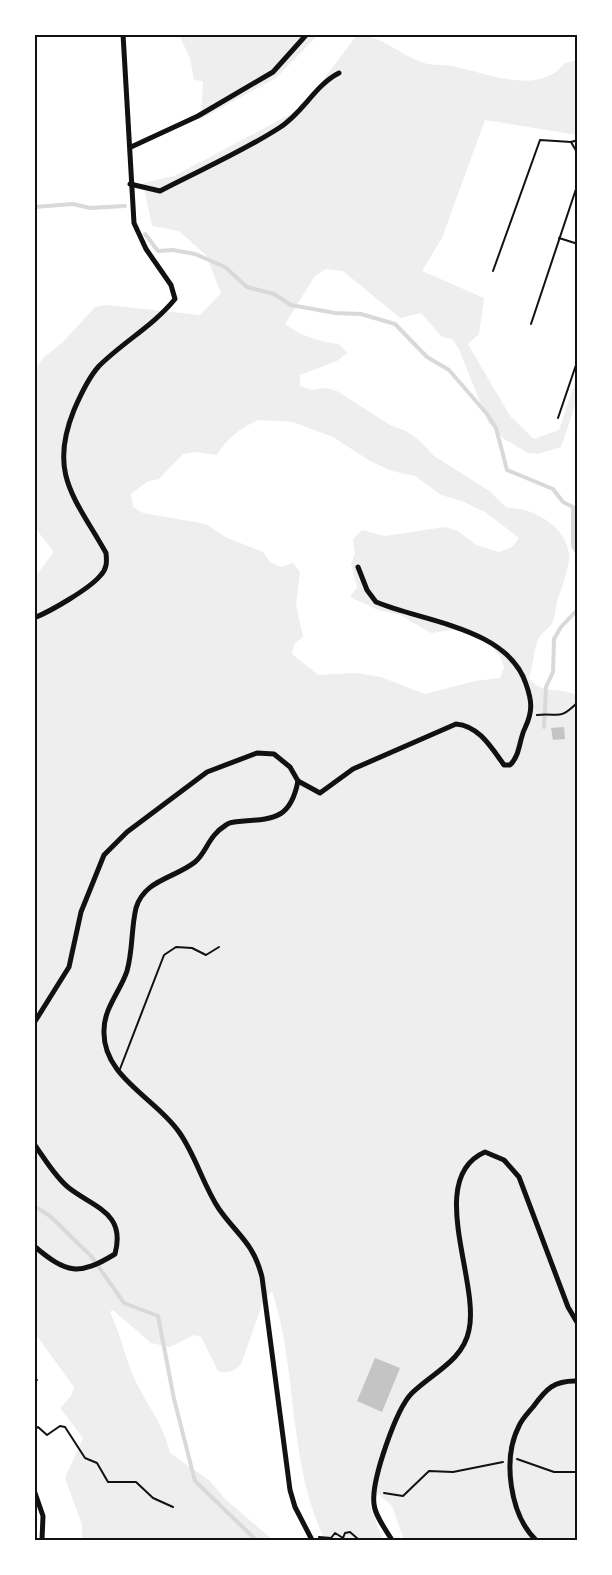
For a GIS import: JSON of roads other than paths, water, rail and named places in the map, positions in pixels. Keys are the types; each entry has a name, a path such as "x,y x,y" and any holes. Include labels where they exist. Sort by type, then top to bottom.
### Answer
{"street":[{"path":"34,618 49,612 100,576 107,564 106,553 69,488 62,464 64,434 77,402 97,368 162,315 175,299 171,285 146,249 134,223 130,184 133,168 123,34"},
{"path":"131,147 198,116 273,72 307,34"},
{"path":"130,184 160,191 269,134 299,112 318,93 324,80 339,73"},
{"path":"34,1023 69,967 81,912 104,855 127,832 207,772 257,753 274,754 290,767 298,781 320,793 353,769 456,724 467,725 481,735 504,765 510,765 516,760 522,735 531,716 532,705 522,669 513,658 491,641 376,602 367,590 358,567"},
{"path":"298,781 295,797 282,815 270,819 229,823 212,836 196,861 146,889 136,908 133,949 126,973 111,1004 104,1029 107,1054 119,1071 179,1131 219,1208 256,1255 262,1277 290,1490 295,1507 311,1538"},
{"path":"34,1144 69,1188 101,1207 117,1227 118,1243 115,1254 93,1268 74,1270 34,1246"},
{"path":"392,1540 374,1506 374,1489 400,1407 412,1392 449,1364 462,1348 469,1333 471,1318 456,1202 460,1175 470,1159 485,1152 504,1160 519,1177 568,1307 578,1324"},
{"path":"536,1540 528,1533 512,1490 512,1457 519,1425 545,1389 561,1381 578,1381"},
{"path":"34,1490 43,1516 42,1540"}],"lane":[{"path":"493,270 540,140 578,140"},
{"path":"571,141 578,154"},
{"path":"531,324 578,183"},
{"path":"560,238 578,244"},
{"path":"558,418 578,359"},
{"path":"119,1071 164,956 176,947 192,948 206,955 219,947"}],"waterway":[{"path":"34,207 73,204 90,208 125,206"},
{"path":"145,234 158,251 173,250 195,254 225,267 247,287 274,294 291,305 335,313 361,314 395,324 427,357 449,370 487,414 496,428 507,470 553,489 563,502 573,507 573,546 578,554"},
{"path":"544,727 546,687 553,672 554,639 561,627 578,609"},
{"path":"34,1206 50,1216 91,1256 124,1303 158,1316 174,1399 195,1481 256,1540"}]}
